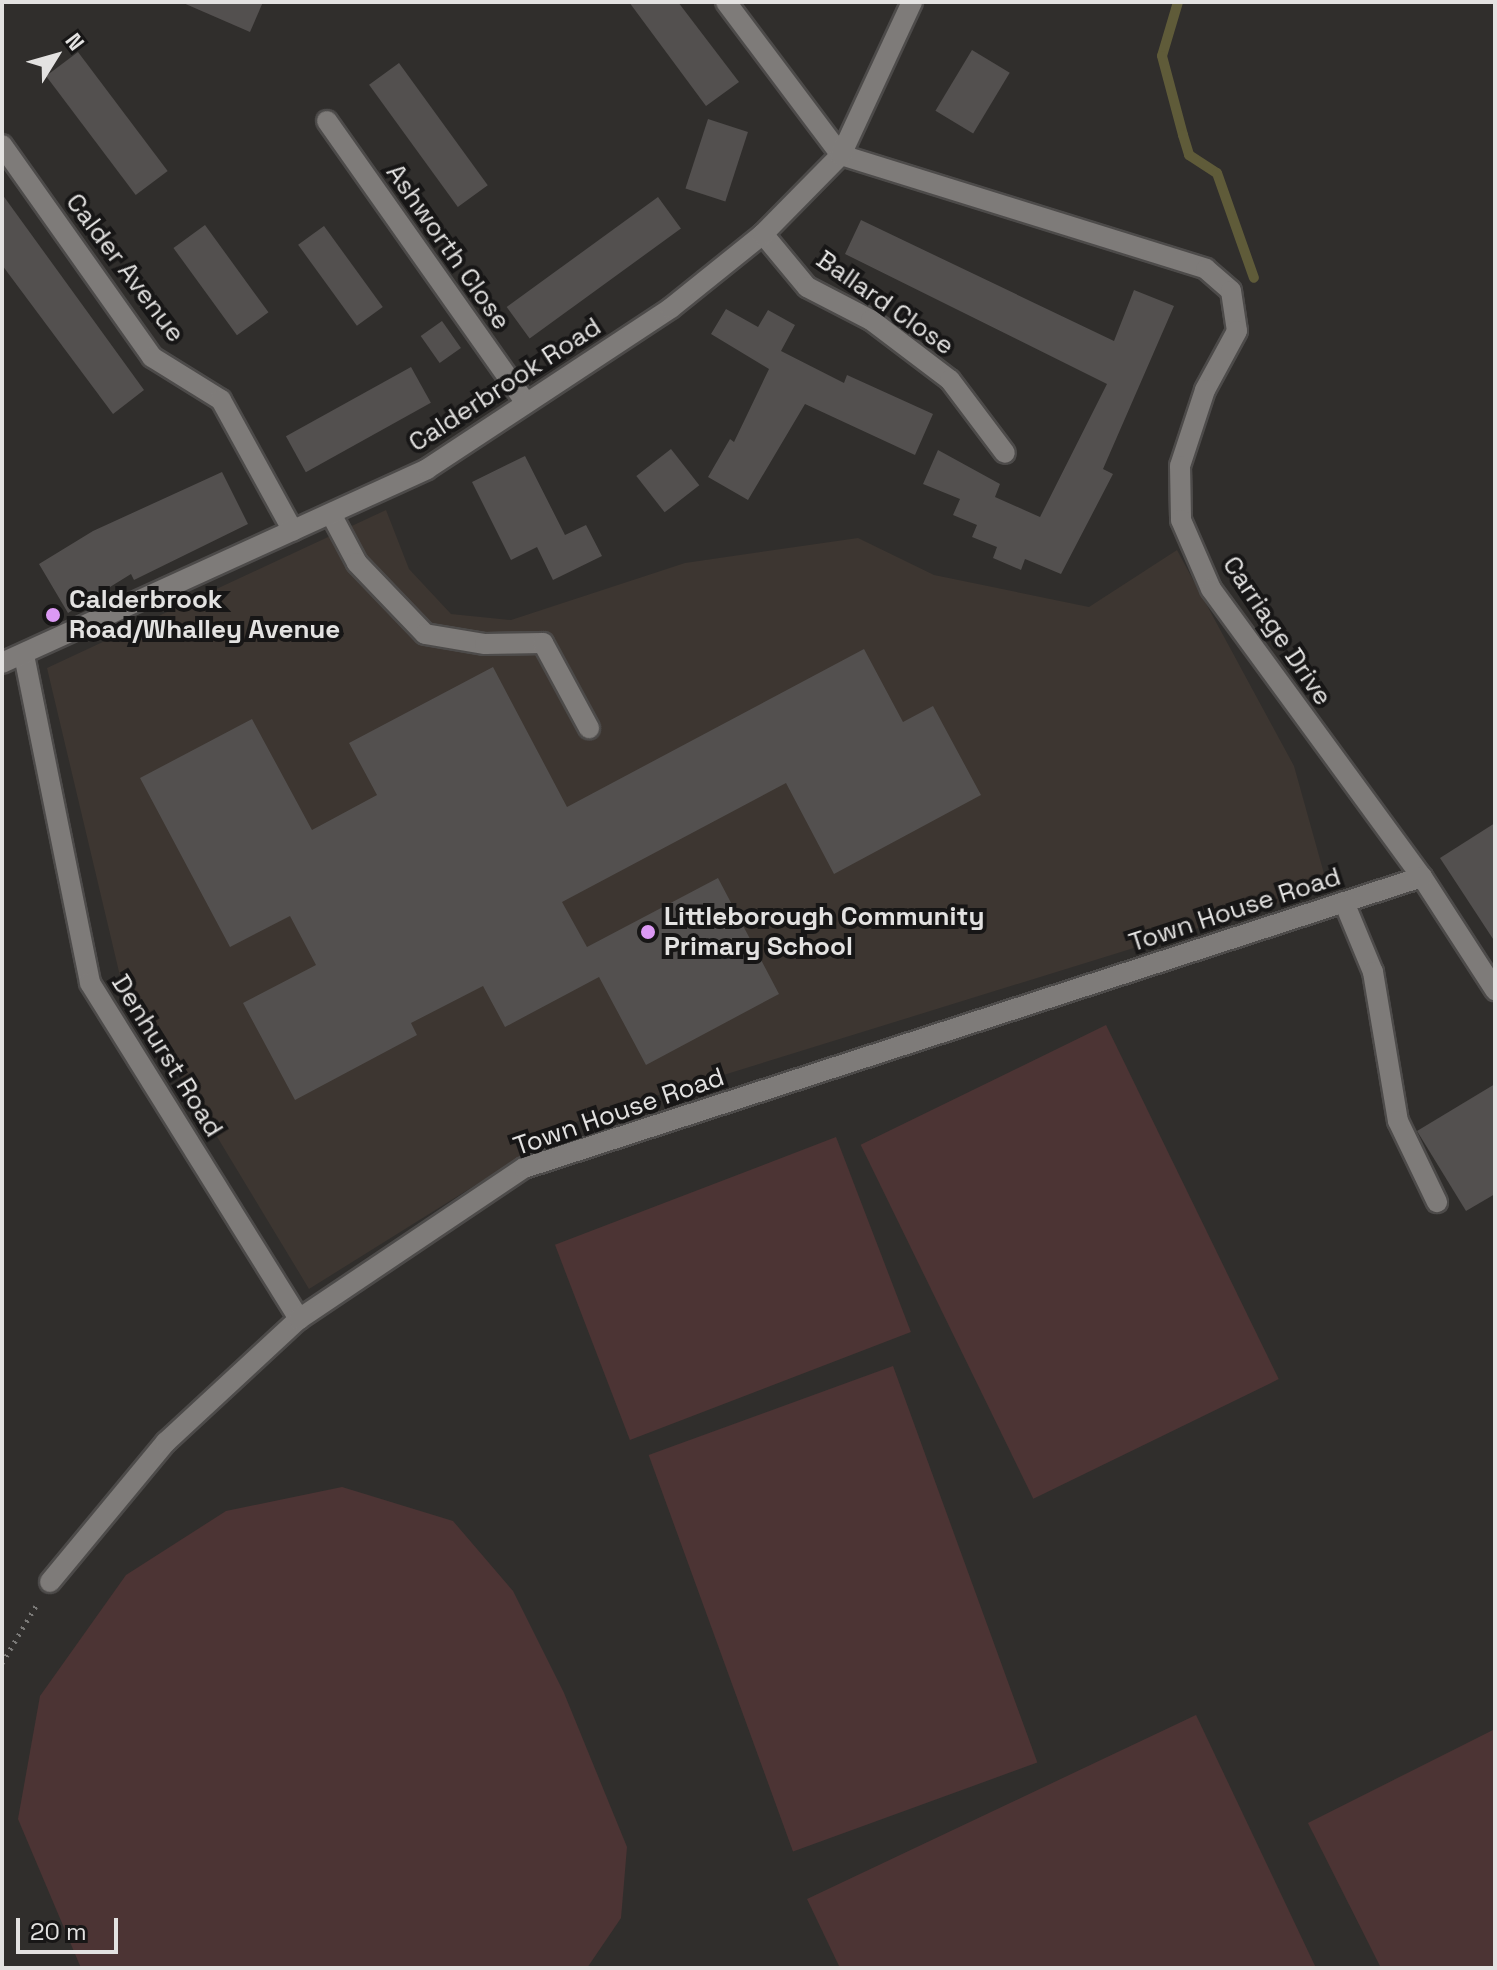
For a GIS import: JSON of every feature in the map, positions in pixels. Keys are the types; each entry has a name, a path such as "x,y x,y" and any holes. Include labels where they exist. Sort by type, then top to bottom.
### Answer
{"street":[{"path":"726,2 841,155"},
{"name":"Calderbrook Road","path":"2,663 427,469 671,308 763,234 841,155 912,2"},
{"name":"Ashworth Close","path":"327,121 526,403"},
{"name":"Calder Avenue","path":"2,145 152,357 221,400 293,531"},
{"name":"Carriage Drive","path":"841,155 1206,269 1231,291 1237,331 1205,390 1180,466 1181,520 1211,589 1422,877 1495,990"},
{"name":"Ballard Close","path":"763,234 807,287 871,320 950,380 1005,453"},
{"path":"331,514 357,563 425,634 485,644 543,643 589,728"},
{"name":"Denhurst Road","path":"24,655 90,983 299,1319"},
{"name":"Town House Road","path":"50,1582 166,1442 299,1319 524,1168 1422,877"},
{"path":"1344,902 1373,972 1398,1121 1437,1202"}],"path":[{"path":"2,1663 50,1582"}],"shaded area":[{"name":"Littleborough Community Primary School","path":"386,510 409,569 451,614 511,620 685,563 858,538 934,575 1089,607 1177,550 1294,766 1328,888 581,1119 309,1289 120,976 47,668"},
{"path":"1106,1025 1279,1379 1033,1499 861,1145"},
{"path":"836,1137 911,1332 630,1440 555,1245"},
{"path":"893,1366 1037,1763 793,1851 649,1455"},
{"path":"342,1487 453,1521 513,1591 564,1693 627,1847 621,1918 587,1968 81,1968 18,1819 40,1696 126,1575 226,1511"},
{"path":"1196,1715 1316,1968 840,1968 807,1899"},
{"path":"1495,1729 1495,1968 1381,1968 1308,1823"}],"building":[{"path":"181,2 263,2 250,32"},
{"path":"629,2 678,2 739,82 706,106"},
{"path":"972,50 1010,73 973,134 935,111"},
{"path":"78,52 168,171 136,195 46,76"},
{"path":"399,63 488,185 458,207 369,85"},
{"path":"708,119 748,132 725,201 685,188"},
{"path":"2,194 144,390 113,414 2,265"},
{"path":"658,197 681,229 530,338 507,307"},
{"path":"861,220 1114,341 1134,290 1174,306 1103,469 1113,474 1061,574 1025,559 1021,570 993,558 997,547 972,537 977,525 953,515 960,499 923,484 938,450 1000,484 995,497 1040,517 1107,384 845,254"},
{"path":"205,225 268,312 237,335 173,248"},
{"path":"324,226 383,307 357,326 298,245"},
{"path":"726,309 758,327 768,310 795,325 781,351 844,383 847,375 933,414 915,455 805,404 748,500 708,477 730,439 734,442 769,369 711,334"},
{"path":"442,321 461,348 440,363 421,336"},
{"path":"411,367 431,403 306,472 286,436"},
{"path":"671,449 699,485 665,512 636,476"},
{"path":"525,456 565,535 586,525 602,556 553,580 537,547 511,560 472,482"},
{"path":"222,472 248,524 134,580 131,574 68,613 39,564 93,531"},
{"path":"864,649 903,722 933,706 981,795 834,874 786,783 562,902 587,947 718,878 779,994 646,1065 599,977 505,1027 483,986 411,1023 417,1035 295,1100 243,1003 316,965 290,916 230,947 140,778 252,719 312,830 377,795 349,743 493,667 567,807"},
{"path":"1495,823 1495,942 1440,858"},
{"path":"1495,1084 1495,1194 1466,1211 1417,1131"}],"waterway":[{"path":"1178,2 1162,56 1183,135 1189,155 1217,173 1254,278"}],"place":[{"name":"Calderbrook Road/Whalley Avenue","path":"53,615"},
{"name":"Littleborough Community Primary School","path":"648,932"}]}
